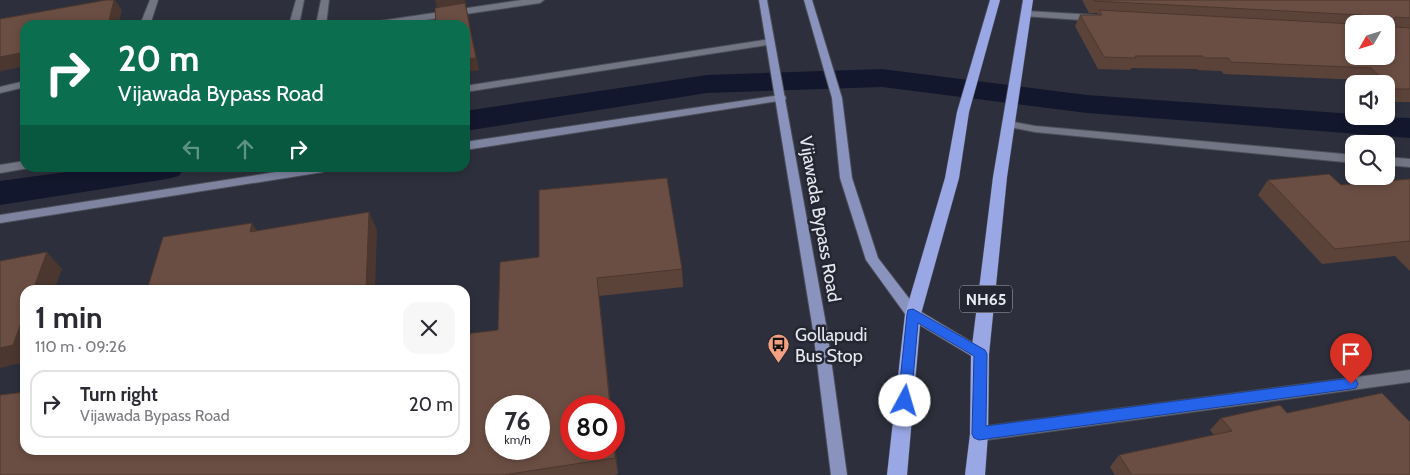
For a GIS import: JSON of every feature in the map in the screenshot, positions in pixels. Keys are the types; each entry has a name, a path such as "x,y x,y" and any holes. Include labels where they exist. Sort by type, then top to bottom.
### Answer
{"highway":[{"path":"897,475 913,314 952,178 963,112 995,0"},
{"name":"NH65","path":"975,475 979,434 980,354 1000,177 1028,0"}],"main road":[{"name":"Vijawada Bypass Road","path":"763,0 820,330 839,475"},
{"name":"Vijawada Bypass Road","path":"808,0 837,98 846,178 872,260 885,280 913,314 980,354"}],"street":[{"path":"147,20 154,0"},
{"path":"295,20 300,0"},
{"path":"322,20 325,0"},
{"path":"406,20 540,0"},
{"path":"1026,14 1105,19"},
{"path":"470,88 771,44"},
{"path":"0,90 20,85"},
{"path":"470,145 781,98"},
{"path":"1008,124 1035,129 1345,158"},
{"path":"1395,161 1410,162"},
{"path":"0,169 20,166"},
{"path":"0,218 297,172"},
{"path":"979,434 1410,376"}],"building":[{"path":"114,0 109,20 20,20 20,53 0,57 0,19"},
{"path":"1410,0 1410,18 1395,17 1395,15 1362,15 1094,1"},
{"path":"465,3 468,20 436,20 435,8"},
{"path":"1099,10 1345,24 1345,65 1395,65 1395,27 1410,28 1410,89 1395,89 1395,75 1378,75 1371,68 1231,62 1228,58 1205,58 1203,56 1104,57 1080,15 1102,15"},
{"path":"470,28 476,58 470,59"},
{"path":"1329,174 1341,185 1395,185 1395,180 1410,179 1410,242 1335,249 1268,180"},
{"path":"667,178 682,269 597,278 609,395 560,395 560,460 602,460 503,475 0,475 0,395 20,393 20,455 470,455 470,333 498,330 500,262 539,257 539,190"},
{"path":"369,212 366,285 149,285 163,237 252,223 250,232"},
{"path":"47,252 35,285 20,285 20,326 13,345 0,348 0,261"},
{"path":"1382,393 1410,422 1410,475 1132,475 1119,455 1232,431 1221,418 1280,405 1287,413"}],"waterway":[{"path":"470,120 707,84 882,78 1087,104 1410,128"},
{"path":"0,193 140,172"}],"place":[{"name":"Gollapudi Bus Stop","path":"779,364"}],"route":[{"path":"905,401 913,314 980,354 979,434 1351,384"}]}
